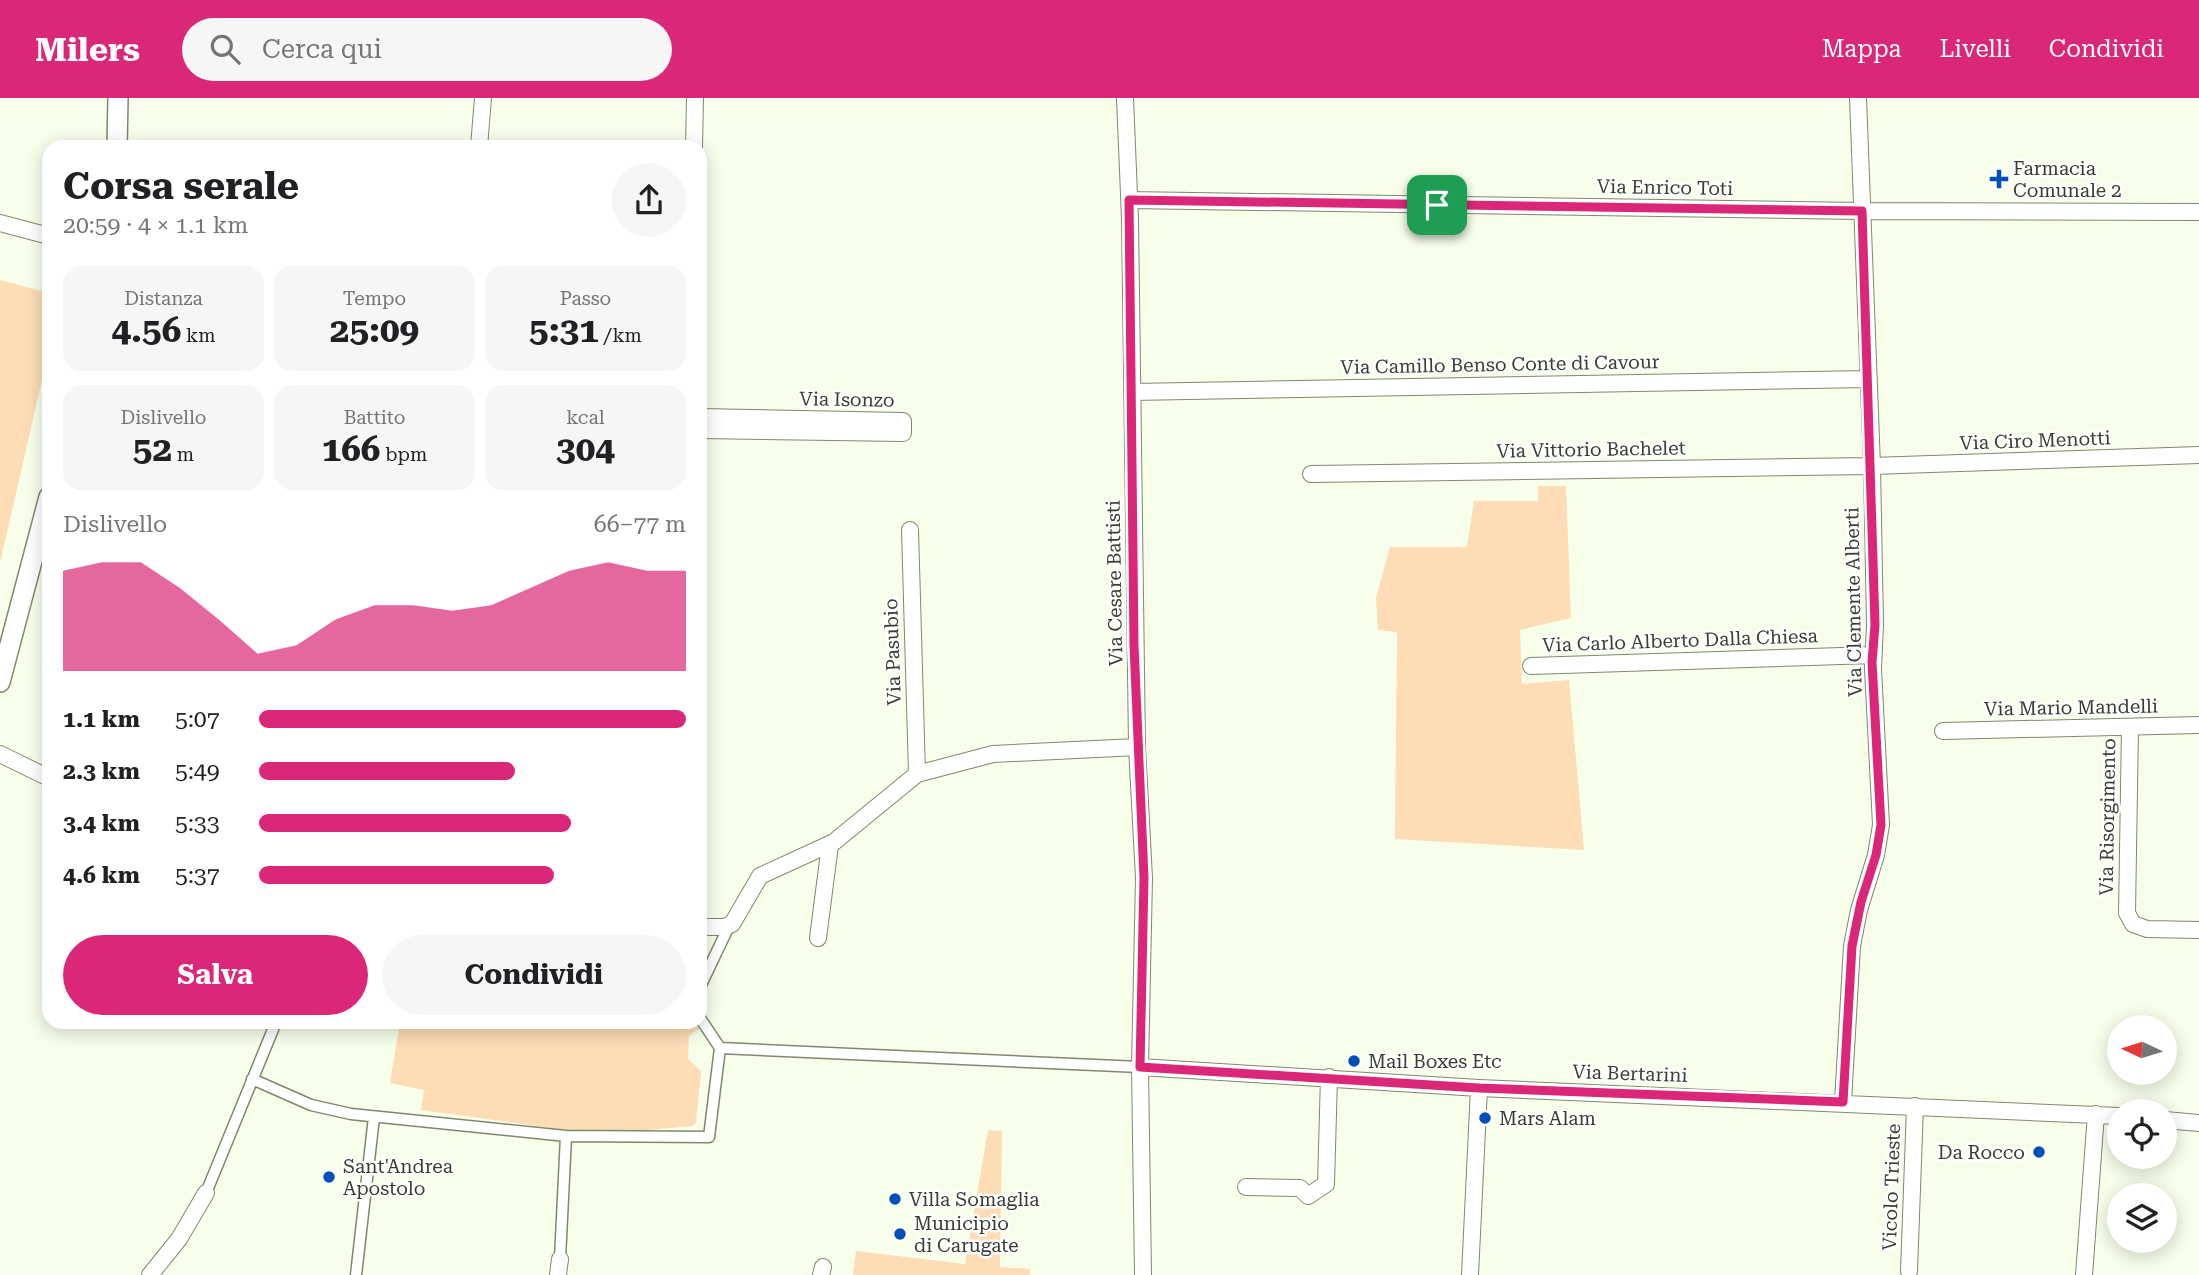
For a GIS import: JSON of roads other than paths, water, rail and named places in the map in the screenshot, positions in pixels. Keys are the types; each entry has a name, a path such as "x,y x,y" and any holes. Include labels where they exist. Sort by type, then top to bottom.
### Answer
{"street":[{"path":"117,140 118,98"},
{"path":"480,140 483,98"},
{"path":"694,140 695,98"},
{"name":"Via Cesare Battisti","path":"1125,98 1129,200 1137,747 1144,878 1140,1067 1143,1275"},
{"name":"Via Clemente Alberti","path":"1843,1102 1851,960 1859,910 1876,855 1881,825 1873,655 1875,625 1869,379 1858,98"},
{"name":"Via Enrico Toti","path":"1129,200 1862,211 2199,212"},
{"path":"0,223 42,234"},
{"name":"Via Camillo Benso Conte di Cavour","path":"1132,392 1869,379"},
{"name":"Via Isonzo","path":"707,417 903,421 903,433 707,430"},
{"name":"Via Ciro Menotti","path":"1871,466 2199,455"},
{"name":"Via Vittorio Bachelet","path":"1311,474 1871,466"},
{"path":"0,682 42,523"},
{"name":"Via Pasubio","path":"909,530 917,774"},
{"name":"Via Carlo Alberto Dalla Chiesa","path":"1531,666 1873,655"},
{"name":"Via Mario Mandelli","path":"1943,731 2199,725"},
{"name":"Via Risorgimento","path":"2130,727 2127,908 2133,924 2147,929 2199,930"},
{"path":"707,972 729,926 760,876 830,845 917,774 993,754 1137,747"},
{"path":"0,754 42,775"},
{"path":"818,937 830,845"},
{"path":"707,927 729,926"},
{"path":"253,1079 327,1110 374,1117 566,1136 709,1137 720,1048 707,1028"},
{"path":"150,1275 179,1240 206,1193 273,1029"},
{"path":"720,1048 1140,1067"},
{"name":"Via Bertarini","path":"1140,1067 1479,1088 2107,1115"},
{"path":"1246,1187 1300,1188 1308,1196 1326,1184 1329,1077"},
{"path":"1470,1275 1479,1088"},
{"name":"Vicolo Trieste","path":"1909,1271 1916,1106"},
{"path":"2084,1275 2096,1114"},
{"path":"356,1275 374,1117"},
{"path":"2177,1121 2199,1123"},
{"path":"559,1267 566,1136"}],"place":[{"name":"Farmacia Comunale 2","path":"1999,179"},
{"name":"Mail Boxes Etc","path":"1354,1061"},
{"name":"Mars Alam","path":"1485,1118"},
{"name":"Da Rocco","path":"2039,1152"},
{"name":"Sant'Andrea Apostolo","path":"329,1177"},
{"name":"Villa Somaglia","path":"895,1199"},
{"name":"Municipio di Carugate","path":"900,1234"}]}
